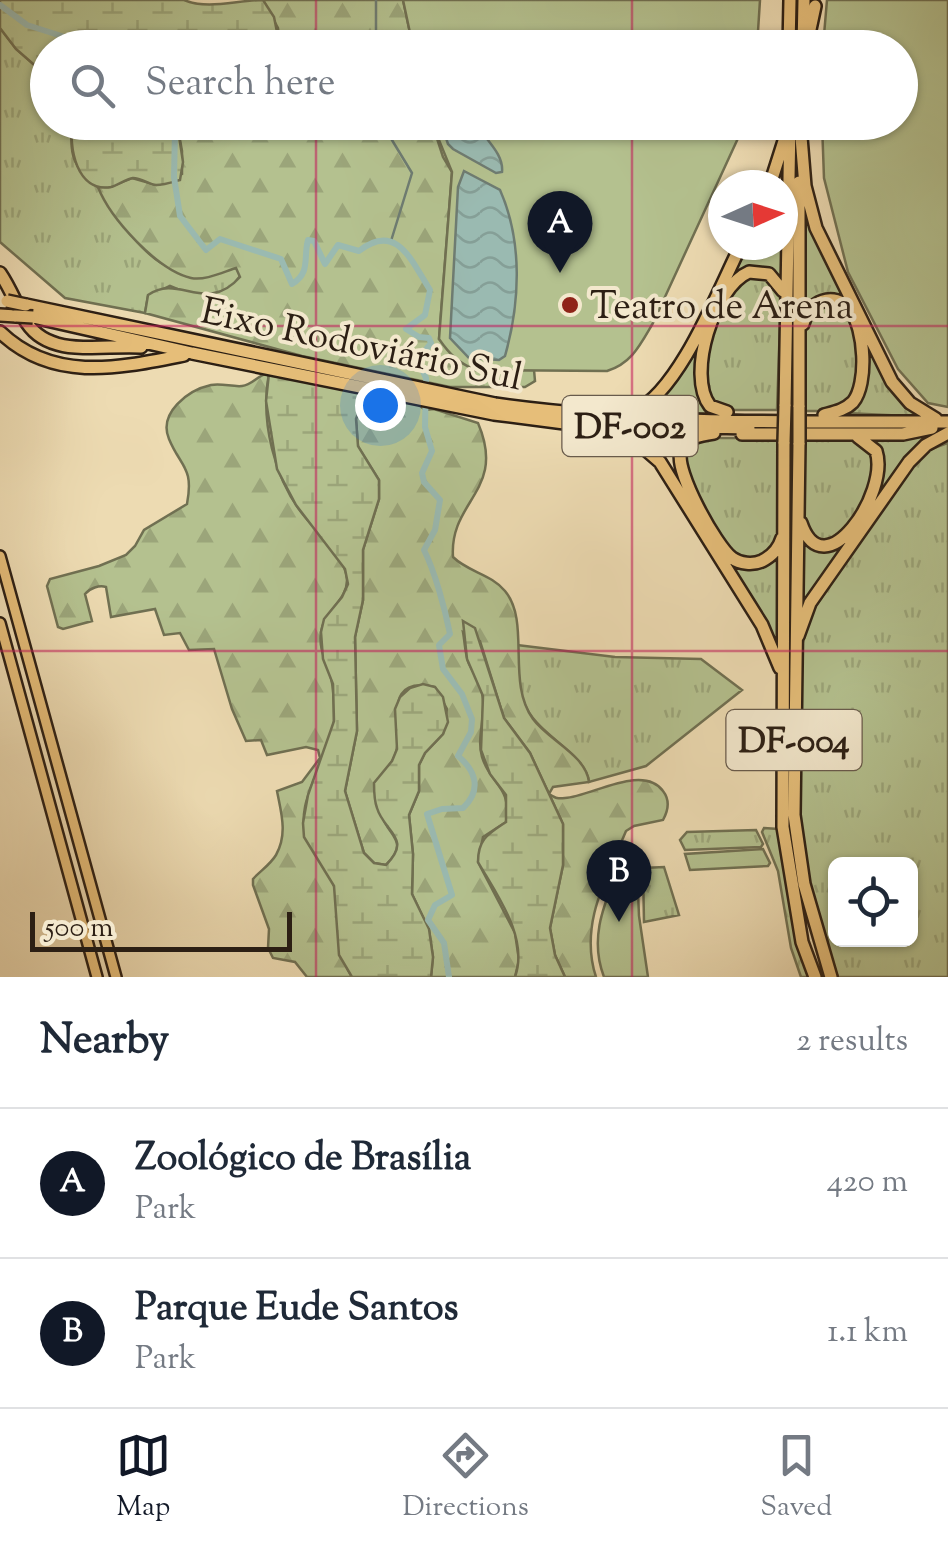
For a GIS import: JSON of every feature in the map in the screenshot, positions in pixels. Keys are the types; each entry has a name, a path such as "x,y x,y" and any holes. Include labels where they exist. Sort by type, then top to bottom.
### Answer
{"highway":[{"path":"787,0 789,30"},
{"path":"806,30 809,3"},
{"path":"775,170 784,140"},
{"path":"786,298 789,140"},
{"path":"799,353 802,140"},
{"path":"802,140 808,203 892,382 910,404 943,425"},
{"path":"635,411 650,404 676,375 733,260"},
{"path":"728,412 710,406 700,384 706,341 716,311 732,283 749,272 774,277 786,298"},
{"path":"0,273 27,322 46,341 69,346 165,347"},
{"name":"DF-004","path":"786,298 784,826 802,942 815,977"},
{"path":"799,353 802,325 810,306 834,300 851,310 860,338 861,383 850,405 824,414"},
{"name":"Eixo Rodoviário Sul","path":"2,306 192,353 418,393"},
{"name":"Eixo Rodoviário Sul","path":"24,313 438,397 515,407 668,419 943,425"},
{"path":"3,338 40,360 77,369 121,366 192,353"},
{"name":"DF-004","path":"799,353 794,815 804,884 832,977"},
{"name":"Eixo Rodoviário Sul","path":"438,397 452,405 572,424 943,425"},
{"path":"515,407 536,403 635,411 824,414 943,425"},
{"path":"452,405 471,415 503,422 597,431 854,436 902,434 943,425"},
{"path":"794,666 799,634 810,603 909,462 943,425"},
{"path":"597,431 638,444 650,452 672,479 762,625 778,662 784,690"},
{"path":"714,433 691,439 682,450 679,463 724,550 733,559 755,564 780,546 785,529"},
{"path":"798,498 801,526 818,543 836,543 851,532 866,507 879,469 879,458 872,445 854,436"},
{"path":"802,942 810,934 818,937"}],"main road":[{"path":"0,560 116,977"},
{"path":"0,623 97,977"},
{"path":"31,736 48,727"},
{"path":"31,736 52,740"},
{"path":"49,802 67,796"},
{"path":"72,884 82,886 89,878"},
{"path":"74,896 84,890 93,893"}],"green space":[{"path":"0,0 184,0 213,4 263,0 277,30 30,30 30,61 0,28"},
{"path":"263,0 403,0 409,30 278,30"},
{"path":"403,0 760,0 758,30 409,30"},
{"path":"827,0 948,0 948,407 928,403 898,369 848,272 824,178 823,140 918,140 918,30 824,30"},
{"path":"0,28 30,61 30,140 71,140 81,170 152,257 180,270 237,268 240,276 222,292 191,293 170,286 148,296 145,313 65,298 0,242"},
{"path":"72,140 180,140 183,162 180,180 156,185 133,178 111,187 99,187 83,176"},
{"path":"180,140 438,140 452,172 439,339 475,370 534,370 535,381 525,387 450,387 302,356 145,313 148,295 159,289 216,293 240,277 236,268 196,279 164,265 124,227 98,187 110,187 132,178 156,185 182,174"},
{"path":"439,140 737,140 723,170 708,170 708,203 653,323 639,346 616,368 475,370 455,358 439,339 452,172"},
{"path":"803,198 854,312 815,299 802,312"},
{"path":"738,260 783,260 782,281 775,274 744,269 730,279"},
{"path":"763,274 781,294 777,410 729,410 708,399 707,349 739,279"},
{"path":"835,304 845,313 855,334 858,359 854,397 831,411 805,411 805,328 814,307"},
{"path":"712,311 696,379 698,392 714,413 637,414 668,392"},
{"path":"859,322 890,385 927,417 846,413 862,392 865,381"},
{"path":"269,373 266,410 278,468 294,502 336,553 347,579 344,593 321,632 333,687 334,721 305,807 304,821 309,842 335,889 342,956 352,977 307,977 295,962 273,958 268,948 269,929 253,885 253,879 276,855 282,839 277,791 302,782 320,758 318,750 306,747 267,755 261,740 246,741 214,649 189,650 180,633 164,635 155,609 111,617 106,587 98,587 85,594 92,621 63,629 58,627 47,586 50,579 126,555 144,530 187,504 188,475 167,429 177,404 202,388 246,385"},
{"path":"269,373 365,394 356,419 358,446 379,480 379,499 363,550 363,600 355,637 357,731 345,791 364,853 374,863 386,865 394,856 397,841 377,808 374,783 397,749 395,709 400,697 423,684 435,687 443,697 448,722 419,765 419,791 409,815 412,894 429,929 431,977 352,977 339,955 334,886 304,837 308,795 334,721 333,684 323,659 321,632 324,619 348,584 345,569 296,505 277,469 266,401"},
{"path":"365,394 414,401 425,410 434,409 478,423 486,465 459,522 453,557 493,581 513,604 525,704 540,727 581,764 589,782 553,787 549,794 530,753 504,718 480,641 463,632 468,660 482,693 482,757 503,793 507,810 506,822 483,837 478,862 515,933 519,960 515,977 431,977 429,930 412,894 409,815 419,791 419,765 443,734 447,709 435,687 419,685 402,694 398,702 396,753 375,783 382,816 397,844 386,865 374,863 364,853 345,791 357,731 355,637 363,600 363,550 379,499 379,480 358,447 356,419"},
{"path":"936,435 862,522 879,484 874,442 868,437"},
{"path":"702,438 778,438 778,530 773,548 765,555 748,558 735,552 712,523 682,457 685,450"},
{"path":"805,438 856,441 876,464 860,513 830,541 815,538 803,523"},
{"path":"948,443 948,977 838,977 814,918 797,829 799,659 809,616 923,452"},
{"path":"800,534 836,547 853,536 799,619"},
{"path":"713,538 738,564 782,548 780,655"},
{"path":"463,621 475,628 504,718 530,753 563,824 563,865 550,928 555,955 565,977 515,977 518,947 514,932 478,862 485,838 506,822 506,795 490,774 481,750 483,696 467,659"},
{"path":"517,645 615,657 701,659 742,690 646,766 589,782 580,763 527,709 519,686"},
{"path":"643,780 654,783 667,798 663,820 626,831 603,885 591,939 596,977 565,977 555,955 550,928 563,865 563,824 549,794 565,798"},
{"path":"764,828 778,829 811,977 801,977 791,948 778,871 762,832"},
{"path":"756,830 761,847 685,850 680,840 687,832"},
{"path":"763,849 768,866 690,870 685,854"},
{"path":"637,867 648,977 604,977 598,949 603,909 618,869"},
{"path":"664,867 679,915 644,922 643,868"}],"water":[{"path":"447,140 488,140 497,152 502,172 496,173"},
{"path":"464,171 500,190 513,230 517,273 514,315 505,356 499,360 469,358 450,338 458,187"}],"waterway":[{"path":"376,0 376,30"},
{"path":"0,5 27,25 43,30"},
{"path":"175,140 174,177 180,216 206,250 220,239 281,259 292,284 304,270 308,240 314,241 325,264 338,245 359,251 384,240 410,257 430,290 425,315 406,329 429,338 431,343 418,360 426,378 425,427 432,451 422,473 424,482 440,500 435,530 424,550 450,634 439,645 443,669 462,694 472,719 471,732 458,756 473,774 475,788 463,808 427,814 452,895 435,905 428,920 444,943 449,977"},
{"path":"391,241 412,173 392,140"}],"place":[{"name":"Zoológico de Brasília","path":"560,273"},
{"name":"Teatro de Arena","path":"570,305"},
{"name":"Parque Eude Santos","path":"619,922"}]}
